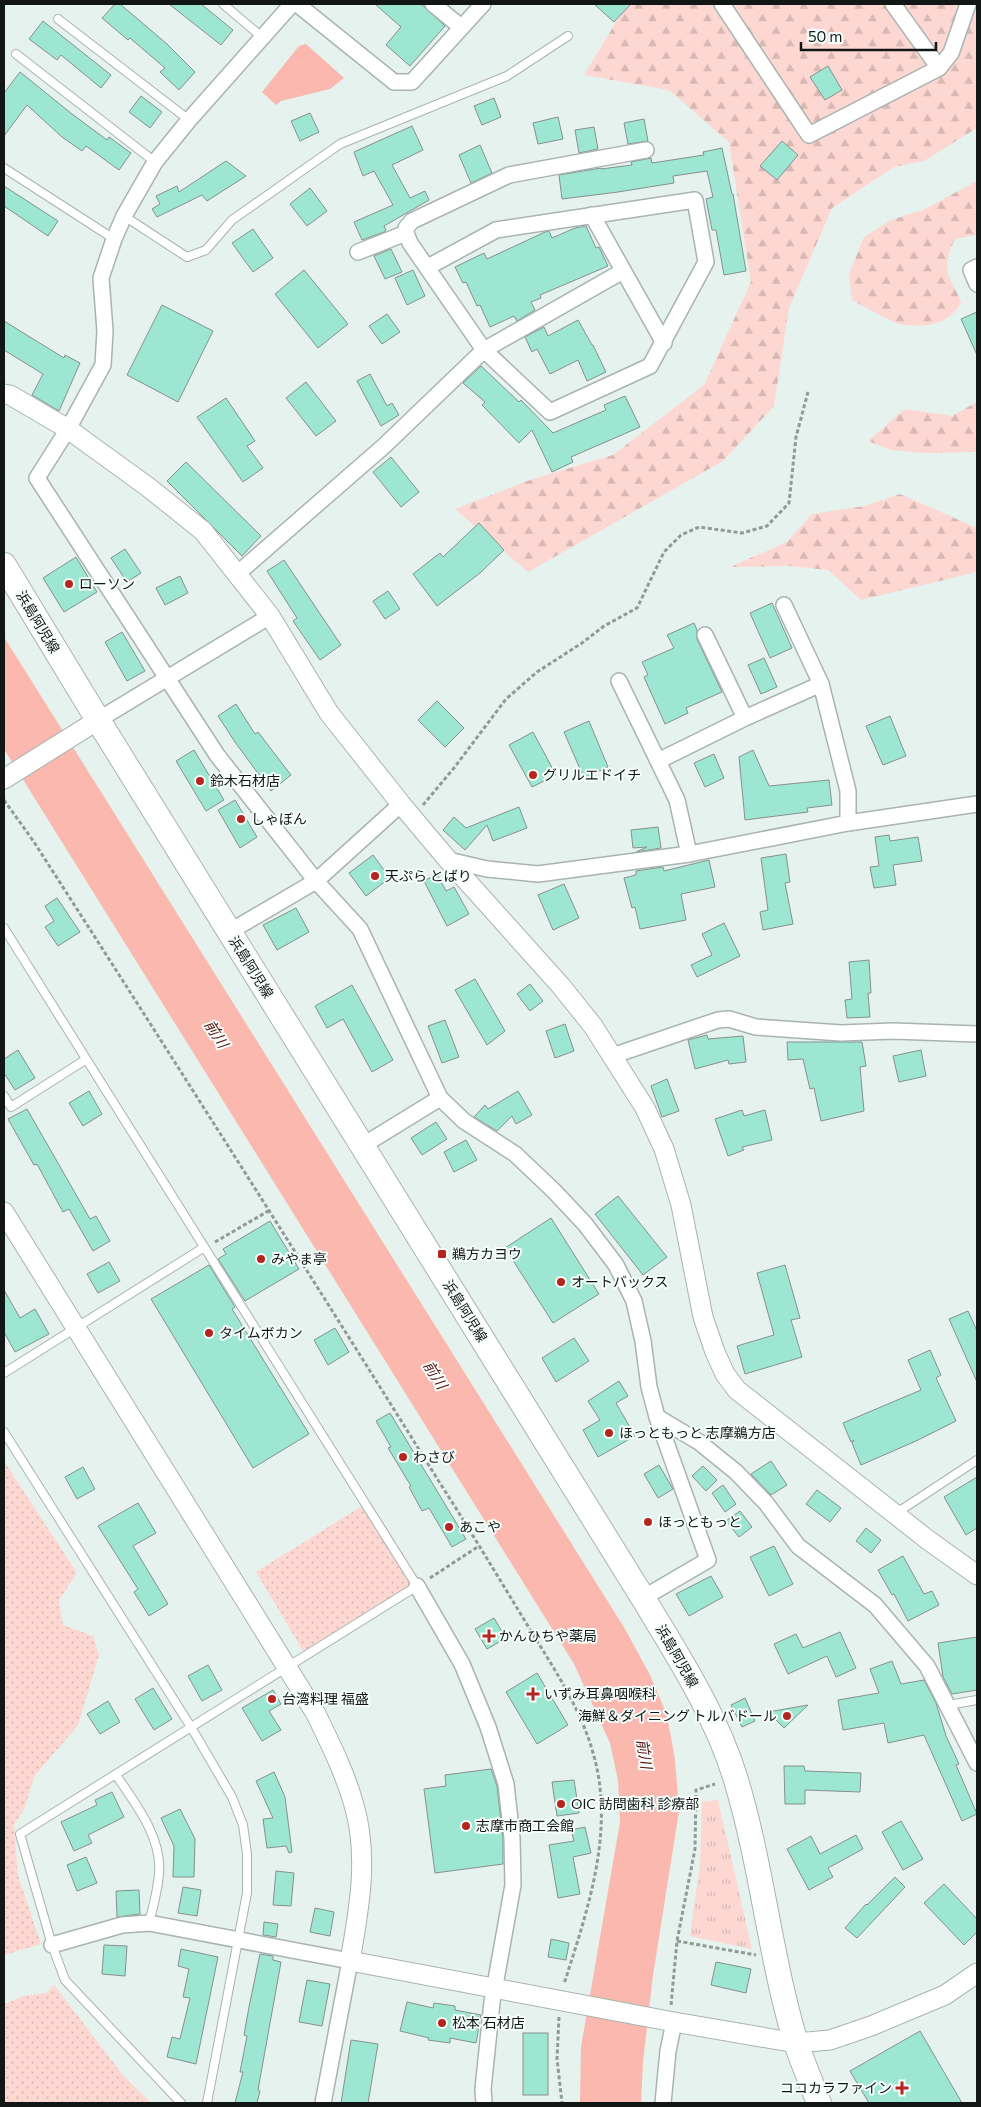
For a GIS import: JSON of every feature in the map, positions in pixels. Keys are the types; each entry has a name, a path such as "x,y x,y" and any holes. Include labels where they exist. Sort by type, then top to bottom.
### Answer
{"main road":[{"name":"浜島阿児線","path":"4,565 89,726 229,932 643,1598 706,1708 723,1744 735,1778 755,1857 779,1974 796,2043 819,2103"}],"street":[{"path":"292,4 189,120 155,162 124,216 101,278 105,331 103,365 68,429 37,478 217,755 316,881 360,930 440,1098 464,1121 515,1154 554,1191 585,1224 616,1265 634,1301 643,1341 649,1387 657,1417 708,1560 643,1598"},
{"path":"297,4 394,82 412,82 483,4"},
{"path":"433,4 462,28"},
{"path":"722,4 808,135 939,68 951,54 968,4"},
{"path":"893,4 939,68"},
{"path":"428,267 496,230 695,200 706,262 650,366 550,412 484,350 410,243 406,232 406,228 412,221 509,175 646,150"},
{"path":"592,215 664,343"},
{"path":"358,252 406,232"},
{"path":"977,267 971,270 977,284"},
{"path":"238,574 384,446 484,350 623,271"},
{"path":"4,394 10,395 68,429 148,487 203,531 270,616 329,713 448,860 561,986 593,1026 645,1108 664,1149 681,1205 703,1317 725,1374 737,1390 977,1576"},
{"path":"784,605 821,684 848,791 848,823"},
{"path":"4,779 270,616"},
{"path":"704,635 744,718"},
{"path":"619,682 678,800 689,854"},
{"path":"658,760 744,718 821,684"},
{"path":"448,860 487,870 538,874 689,854 848,823 977,804"},
{"path":"229,932 316,881 407,811"},
{"path":"612,1056 718,1020 729,1019 756,1027 841,1033 977,1034"},
{"path":"362,1146 440,1098"},
{"path":"4,1212 316,1714 338,1759 355,1806 361,1848 361,1890 350,1961 323,2103"},
{"path":"657,1417 699,1442 736,1472 766,1503 798,1546 875,1605 927,1666 977,1763"},
{"path":"417,1586 462,1664 488,1727 506,1784 512,1838 513,1886 492,2002 483,2089 484,2103"},
{"path":"52,1945 122,1925 149,1923 496,1987 562,2001 670,2016 796,2043 830,2040 871,2026 945,1995 977,1973"},
{"path":"663,2103 670,2016"}],"lane":[{"path":"223,4 263,38"},
{"path":"58,19 189,120"},
{"path":"124,216 186,257 206,250 232,220 340,144 507,76 568,36"},
{"path":"16,54 155,162"},
{"path":"4,168 114,239"},
{"path":"4,928 203,1248 417,1586 20,1834 64,1980 181,2103"},
{"path":"4,1096 11,1107 86,1060"},
{"path":"4,1373 203,1248"},
{"path":"4,1432 191,1727 232,1797 242,1825 247,1854 246,1893 207,2103"},
{"path":"895,1514 977,1460"},
{"path":"948,1705 977,1700"},
{"path":"116,1775 148,1823 156,1847 160,1872 149,1923"}],"path":[{"path":"407,811 454,768 506,698 537,672 582,643 604,626 638,608 664,552 681,535 699,527 742,533 767,526 789,503 796,437 808,392"},
{"path":"4,800 34,842 270,1210 479,1546 571,1698 588,1734 601,1790 602,1832 587,1914 562,2001 557,2059 562,2103"},
{"path":"203,1248 270,1210"},
{"path":"417,1586 479,1546"},
{"path":"670,2016 678,1941 696,1849 696,1790 715,1784"},
{"path":"678,1941 756,1955"}],"green space":[{"path":"627,4 977,4 977,128 924,161 894,167 832,208 789,308 774,406 723,461 528,572 455,509 530,480 613,455 704,385 751,282 729,142 669,90 584,75"},
{"path":"977,181 977,235 955,239 948,260 947,270 961,303 949,317 935,324 918,326 900,324 852,300 849,274 864,237 891,220 925,209"},
{"path":"977,402 977,452 925,453 891,450 868,441 905,409 952,416"},
{"path":"900,494 977,528 977,572 861,600 828,570 789,566 730,567 787,542 812,514 865,506"},
{"path":"4,1461 77,1573 59,1600 63,1625 93,1636 99,1655 78,1725 34,1777 25,1807 14,1825 18,1876 41,1944 4,1955"},
{"path":"370,1501 420,1581 305,1654 256,1572"},
{"path":"718,1800 752,1949 690,1936 700,1864 702,1802"},
{"path":"54,1985 122,2074 151,2103 4,2103 4,2004 24,1996 46,1993"}],"water":[{"path":"306,44 344,78 330,89 281,101 276,105 262,92 299,46"},
{"name":"前川","path":"4,637 625,1629 650,1675 667,1715 675,1760 679,1811 653,1975 643,2062 641,2103 580,2103 581,2047 620,1822 618,1780 610,1743 574,1664 4,749"}],"building":[{"path":"115,4 120,4 167,44 195,72 179,90 160,72 165,68 130,38 128,40 102,18"},
{"path":"169,4 201,4 233,30 221,45"},
{"path":"375,4 421,4 445,26 410,66 386,45 401,27"},
{"path":"594,4 631,4 614,22"},
{"path":"43,21 111,75 101,88 61,55 57,60 29,39"},
{"path":"828,66 842,90 825,100 810,77"},
{"path":"20,72 107,140 109,137 131,153 119,170 86,146 82,151 62,137 27,105 4,136 4,93"},
{"path":"141,96 162,112 150,128 129,112"},
{"path":"494,98 501,117 482,125 474,106"},
{"path":"310,113 319,132 300,141 291,121"},
{"path":"558,117 563,139 538,144 533,123"},
{"path":"644,119 648,141 628,144 624,123"},
{"path":"412,126 423,150 392,165 410,198 425,191 429,200 384,226 386,230 384,232 362,240 354,222 393,205 374,171 363,176 354,152"},
{"path":"594,127 598,149 579,153 575,130"},
{"path":"782,141 798,155 777,180 760,166"},
{"path":"480,145 492,173 471,183 459,155"},
{"path":"722,148 733,194 746,271 724,275 716,230 712,230 706,199 713,197 707,171 673,176 674,183 562,199 559,175 632,165 631,162 651,158 652,163 704,155 703,152"},
{"path":"226,161 246,176 207,201 202,195 157,217 152,209 160,204 156,196 177,186 179,192"},
{"path":"4,186 58,221 48,236 4,206"},
{"path":"310,188 327,211 307,226 290,204"},
{"path":"586,226 596,248 599,247 608,266 540,295 541,298 531,302 535,310 517,321 514,316 490,327 480,305 477,306 466,282 463,283 455,267 484,253 487,259 545,232 549,231 552,238 575,228"},
{"path":"253,229 273,258 253,272 232,243"},
{"path":"391,249 402,272 385,279 374,256"},
{"path":"304,270 348,324 318,348 275,294"},
{"path":"413,270 425,296 407,305 395,278"},
{"path":"162,305 213,331 178,402 127,375"},
{"path":"977,312 977,355 961,319"},
{"path":"387,314 400,332 382,344 369,326"},
{"path":"578,320 606,372 587,381 578,360 550,374 537,349 532,352 525,337 544,327 548,336"},
{"path":"4,321 64,358 65,355 80,363 59,411 32,395 43,374 4,350"},
{"path":"481,366 519,402 521,400 553,433 606,410 604,405 625,396 640,427 571,457 573,462 552,472 532,430 519,443 482,405 485,402 463,383"},
{"path":"370,374 387,406 392,403 399,415 381,426 357,381"},
{"path":"306,382 336,421 316,436 286,398"},
{"path":"226,398 255,441 247,446 263,468 243,482 197,417"},
{"path":"391,457 419,492 401,507 373,472"},
{"path":"186,462 261,536 242,556 167,481"},
{"path":"479,523 504,550 480,573 437,606 413,574 440,553 443,557"},
{"path":"125,549 141,573 127,582 111,558"},
{"path":"76,557 97,592 64,612 43,578"},
{"path":"284,560 341,645 320,660 293,621 297,618 267,571"},
{"path":"180,576 188,593 165,605 156,588"},
{"path":"388,591 400,609 385,619 373,601"},
{"path":"772,603 792,648 770,658 750,613"},
{"path":"694,623 697,630 697,639 722,692 686,708 688,713 665,724 644,677 648,675 642,662 674,648 667,635"},
{"path":"122,632 145,671 127,681 105,642"},
{"path":"764,658 777,687 761,694 748,665"},
{"path":"437,701 464,728 445,747 418,720"},
{"path":"236,704 255,734 258,732 291,775 271,791 218,716"},
{"path":"890,716 906,756 883,765 866,726"},
{"path":"589,721 608,767 584,778 564,732"},
{"path":"533,732 556,775 532,787 509,745"},
{"name":"鈴木石材店","path":"194,750 224,800 206,811 176,761"},
{"path":"753,750 769,786 829,780 832,805 807,808 808,812 745,820 739,757"},
{"path":"714,754 724,778 705,787 694,763"},
{"path":"235,800 257,837 240,848 218,810"},
{"path":"519,807 527,828 493,841 487,825 465,850 443,830 454,817 466,828"},
{"path":"658,827 661,848 636,852 647,847 633,848 631,830"},
{"path":"889,835 890,841 918,837 922,861 893,865 896,885 874,888 870,867 879,866 875,837"},
{"path":"786,854 790,882 785,883 793,924 763,930 760,912 768,910 761,858"},
{"path":"373,855 387,874 387,880 366,896 349,873"},
{"path":"709,860 715,887 681,894 686,920 640,929 635,907 632,908 624,878 636,875 636,871 663,867 664,871"},
{"path":"437,874 446,891 454,887 469,914 447,926 424,881"},
{"path":"564,884 579,918 553,930 538,895"},
{"path":"57,898 80,932 58,946 45,927 54,921 45,906"},
{"path":"296,908 309,932 277,950 263,925"},
{"path":"724,923 740,956 697,977 691,965 712,955 702,934"},
{"path":"869,960 871,993 868,993 870,1017 847,1018 845,1000 852,999 849,962"},
{"path":"475,979 505,1031 487,1045 455,990"},
{"path":"530,984 543,1001 530,1011 517,994"},
{"path":"352,985 393,1060 372,1072 343,1019 327,1028 315,1006"},
{"path":"445,1020 459,1057 442,1063 428,1026"},
{"path":"565,1024 574,1051 555,1058 546,1031"},
{"path":"707,1035 708,1039 743,1036 746,1062 729,1064 728,1060 695,1069 688,1040"},
{"path":"787,1042 862,1042 866,1066 860,1067 864,1111 821,1121 814,1088 810,1089 803,1059 788,1060"},
{"path":"18,1050 35,1078 15,1090 4,1073 4,1059"},
{"path":"921,1050 926,1076 899,1082 893,1056"},
{"path":"667,1079 679,1111 662,1117 651,1086"},
{"path":"89,1091 102,1114 83,1126 69,1103"},
{"path":"518,1091 532,1115 516,1124 512,1116 497,1131 474,1117 485,1105 488,1109"},
{"path":"27,1109 90,1219 96,1216 110,1241 93,1251 69,1209 63,1212 37,1164 34,1165 8,1119"},
{"path":"742,1110 744,1116 765,1110 772,1140 742,1147 744,1150 728,1156 715,1119"},
{"path":"436,1122 447,1139 422,1155 411,1138"},
{"path":"466,1140 477,1160 454,1172 444,1152"},
{"path":"618,1196 667,1257 643,1275 595,1214"},
{"path":"551,1218 599,1294 553,1323 505,1248"},
{"name":"みやま亭","path":"270,1221 299,1269 245,1301 218,1259 226,1254 223,1249"},
{"path":"109,1262 120,1281 98,1293 87,1274"},
{"path":"209,1265 235,1307 232,1309 309,1434 253,1468 151,1299"},
{"path":"785,1265 800,1318 791,1320 802,1357 745,1374 737,1346 774,1335 757,1273"},
{"path":"4,1290 20,1318 35,1309 49,1334 15,1352 4,1332"},
{"path":"968,1311 977,1331 977,1382 949,1319"},
{"path":"335,1328 349,1352 328,1365 314,1340"},
{"path":"574,1338 589,1361 556,1382 542,1358"},
{"path":"930,1350 941,1375 936,1378 956,1421 861,1465 852,1443 854,1440 851,1442 843,1423 921,1390 908,1360"},
{"name":"ほっともっと 志摩鵜方店","path":"619,1381 628,1396 616,1403 635,1436 598,1457 583,1430 600,1420 588,1401"},
{"path":"390,1413 466,1539 452,1547 429,1508 422,1511 409,1487 411,1486 388,1448 391,1447 376,1421"},
{"path":"771,1461 787,1485 771,1495 751,1474"},
{"path":"659,1465 673,1489 658,1498 644,1474"},
{"path":"703,1466 717,1480 706,1491 692,1476"},
{"path":"83,1467 95,1489 77,1499 65,1477"},
{"path":"977,1477 977,1528 966,1535 944,1497"},
{"path":"723,1485 736,1504 725,1512 712,1493"},
{"path":"817,1490 841,1508 830,1522 806,1504"},
{"path":"138,1503 156,1533 133,1546 168,1604 149,1616 134,1592 138,1589 98,1526"},
{"path":"740,1511 752,1527 739,1537 726,1521"},
{"path":"866,1528 881,1540 871,1553 856,1541"},
{"path":"774,1546 793,1584 769,1596 750,1557"},
{"path":"903,1556 924,1594 932,1591 939,1605 908,1621 894,1594 892,1595 878,1570"},
{"path":"711,1576 723,1597 689,1616 676,1594"},
{"path":"494,1618 506,1638 487,1649 475,1629"},
{"path":"840,1632 856,1668 836,1677 827,1656 788,1674 774,1644 796,1634 803,1648"},
{"path":"977,1637 977,1690 952,1694 943,1677 938,1643"},
{"path":"892,1661 901,1684 924,1680 936,1703 946,1736 959,1764 956,1765 977,1814 962,1821 924,1735 888,1743 884,1723 843,1730 838,1700 879,1693 870,1669"},
{"path":"208,1665 222,1690 202,1701 188,1676"},
{"path":"537,1673 568,1725 537,1744 506,1692"},
{"path":"153,1688 172,1719 154,1730 135,1699"},
{"path":"273,1690 281,1704 269,1711 281,1730 262,1741 242,1708"},
{"path":"745,1698 755,1721 742,1727 731,1705"},
{"path":"108,1701 120,1722 100,1734 87,1714"},
{"path":"808,1705 784,1728 768,1712"},
{"path":"784,1766 804,1766 805,1771 861,1773 860,1792 805,1790 805,1804 785,1804"},
{"name":"志摩市商工会館","path":"491,1769 497,1786 503,1839 503,1864 435,1873 424,1789 446,1786 445,1775"},
{"path":"274,1772 285,1797 292,1852 289,1853 286,1846 267,1848 263,1819 273,1818 256,1781"},
{"path":"574,1780 579,1813 557,1816 552,1782"},
{"path":"112,1792 124,1817 88,1835 92,1843 74,1851 61,1822 97,1805 95,1800"},
{"path":"180,1809 195,1839 194,1877 173,1877 174,1846 161,1818"},
{"path":"901,1821 923,1859 903,1870 882,1832"},
{"path":"585,1827 591,1853 573,1857 580,1894 558,1898 549,1845 574,1841 571,1830"},
{"path":"856,1835 863,1849 828,1868 833,1877 809,1890 787,1849 811,1836 820,1854"},
{"path":"86,1857 97,1883 77,1891 67,1865"},
{"path":"276,1871 294,1873 291,1906 273,1905"},
{"path":"895,1877 905,1887 857,1938 845,1928 866,1904"},
{"path":"944,1884 977,1919 977,1932 964,1945 924,1903"},
{"path":"183,1887 201,1890 197,1916 178,1913"},
{"path":"139,1890 140,1914 117,1917 116,1891"},
{"path":"315,1908 334,1912 330,1936 310,1932"},
{"path":"264,1922 278,1924 276,1937 263,1935"},
{"path":"551,1939 569,1943 566,1960 548,1957"},
{"path":"104,1945 127,1946 125,1976 102,1974"},
{"path":"181,1949 218,1957 196,2064 167,2057 172,2037 180,2039 190,1998 183,1997 189,1969 178,1966"},
{"path":"260,1954 273,1956 273,1960 281,1962 258,2090 260,2091 257,2103 235,2103 243,2072 240,2072 247,2036 244,2035"},
{"path":"716,1962 751,1969 746,1993 711,1985"},
{"path":"307,1980 330,1984 322,2026 299,2022"},
{"path":"407,2002 433,2008 434,2003 455,2006 455,2010 481,2015 476,2043 450,2038 450,2043 428,2040 429,2038 400,2031"},
{"path":"920,2031 962,2103 869,2103 850,2071"},
{"path":"523,2033 548,2033 548,2095 523,2095"},
{"path":"351,2040 378,2044 368,2103 341,2103"}],"place":[{"name":"ローソン","path":"69,584"},
{"name":"グリルエドイチ","path":"533,775"},
{"name":"鈴木石材店","path":"200,781"},
{"name":"しゃぼん","path":"241,819"},
{"name":"天ぷら とばり","path":"375,876"},
{"name":"鵜方カヨウ","path":"442,1254"},
{"name":"みやま亭","path":"261,1259"},
{"name":"オートバックス","path":"561,1282"},
{"name":"タイムボカン","path":"209,1333"},
{"name":"ほっともっと 志摩鵜方店","path":"609,1433"},
{"name":"わさび","path":"403,1457"},
{"name":"ほっともっと","path":"648,1522"},
{"name":"あこや","path":"449,1527"},
{"name":"かんひちや薬局","path":"489,1636"},
{"name":"いずみ耳鼻咽喉科","path":"533,1694"},
{"name":"台湾料理 福盛","path":"272,1699"},
{"name":"海鮮＆ダイニング トルバドール","path":"787,1716"},
{"name":"OIC 訪問歯科 診療部","path":"561,1804"},
{"name":"志摩市商工会館","path":"466,1826"},
{"name":"松本 石材店","path":"442,2023"},
{"name":"ココカラファイン","path":"902,2088"}]}
